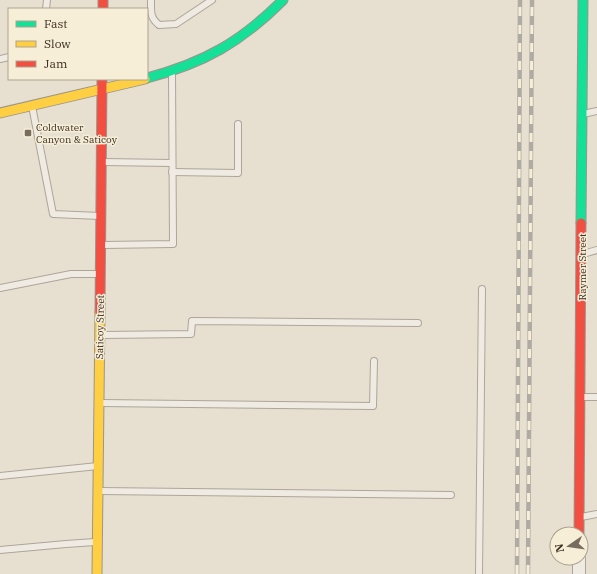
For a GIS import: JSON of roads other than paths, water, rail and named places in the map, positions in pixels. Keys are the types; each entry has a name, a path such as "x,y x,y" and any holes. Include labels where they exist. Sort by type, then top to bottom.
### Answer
{"street":[{"path":"148,78 199,62 236,42 256,27 283,0"},
{"name":"Raymer Street","path":"580,526 584,0"},
{"name":"Saticoy Street","path":"97,574 102,216 102,80"},
{"path":"0,113 142,80"}],"lane":[{"path":"151,0 153,20 159,25 176,24 212,0"},
{"path":"101,245 173,244 172,71"},
{"path":"32,105 53,214 102,216"},
{"path":"583,114 597,111"},
{"path":"172,172 238,173 238,124"},
{"path":"102,162 172,163"},
{"path":"582,254 597,250"},
{"path":"0,288 71,274 101,274"},
{"path":"479,574 482,289"},
{"path":"100,336 191,334 192,321 418,323"},
{"path":"99,404 373,406 374,361"},
{"path":"580,397 597,397"},
{"path":"0,476 98,466"},
{"path":"98,490 451,495"},
{"path":"580,518 597,514"},
{"path":"0,550 97,542"}],"railway":[{"path":"517,574 520,0"},
{"path":"528,574 532,0"}],"place":[{"name":"Coldwater Canyon & Saticoy","path":"28,133"}]}
